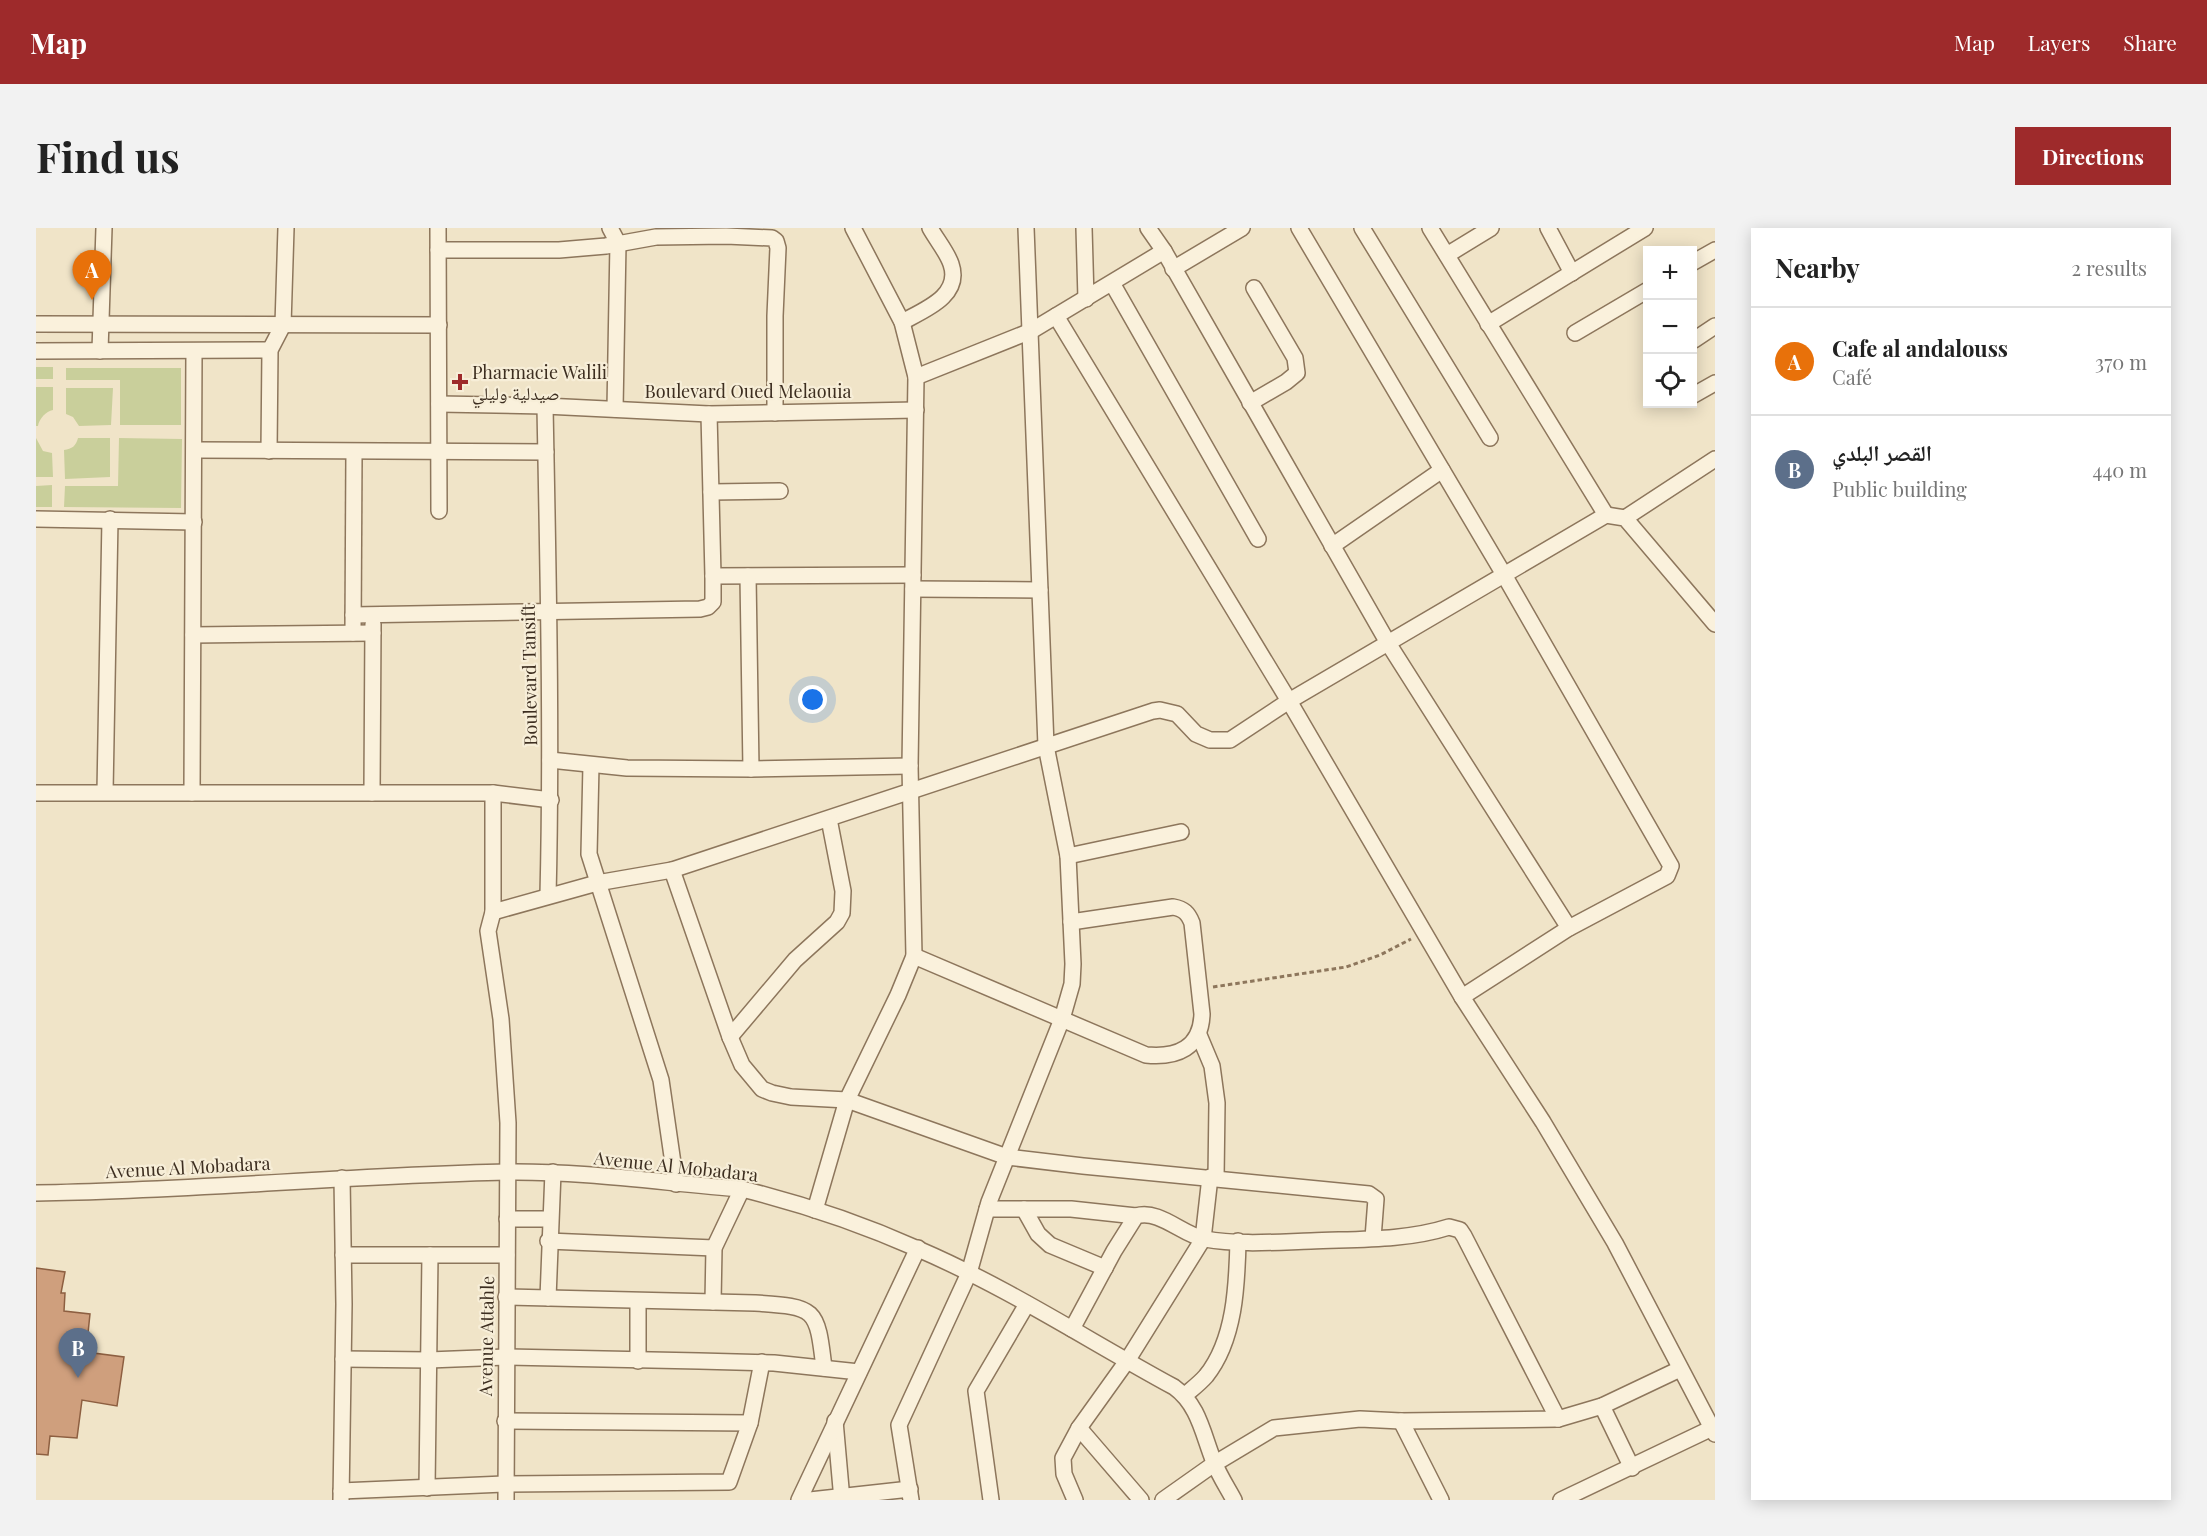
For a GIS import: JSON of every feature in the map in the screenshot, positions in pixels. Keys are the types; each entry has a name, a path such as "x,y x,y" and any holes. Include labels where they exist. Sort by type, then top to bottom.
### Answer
{"street":[{"path":"100,351 104,228"},
{"path":"269,451 270,350 283,325 286,228"},
{"path":"438,228 439,511"},
{"path":"610,228 618,243 615,410"},
{"path":"814,1210 847,1100 898,995 914,956 910,766 916,377 902,322 853,228"},
{"path":"902,322 936,303 948,293 952,279 951,264 930,228"},
{"path":"1016,228 1026,244"},
{"path":"810,1500 910,1495 899,1425 969,1273 987,1209 1062,1019 1072,984 1068,856 1046,746 1026,228"},
{"path":"1084,228 1086,299"},
{"path":"1149,228 1388,643 1569,928"},
{"path":"1173,269 1242,228"},
{"path":"1299,228 1503,573 1671,866 1667,876 1569,928 1462,997"},
{"path":"1362,228 1490,438"},
{"path":"1430,228 1606,514"},
{"path":"1447,255 1491,228"},
{"path":"1548,228 1572,273"},
{"path":"1488,324 1646,228"},
{"path":"438,250 559,250 656,237 768,232 776,241 778,248 775,413"},
{"path":"1697,260 1715,250"},
{"path":"916,377 1031,331 1164,251"},
{"path":"1112,283 1258,539"},
{"path":"1250,403 1297,373 1295,358 1254,288"},
{"path":"1575,333 1643,292"},
{"path":"1056,316 1289,701 1462,997 1543,1122 1615,1243 1713,1431 1561,1500"},
{"path":"36,324 439,325"},
{"path":"1697,338 1715,326"},
{"path":"36,351 270,350"},
{"path":"192,793 194,351"},
{"path":"1697,393 1715,383"},
{"name":"Boulevard Oued Melaouia","path":"439,404 545,406 709,414 916,410"},
{"name":"Boulevard Tansift","path":"545,406 550,760 548,896"},
{"path":"353,615 708,608 714,599 709,414"},
{"path":"195,450 546,452"},
{"path":"353,633 354,452"},
{"path":"1625,518 1715,459"},
{"path":"1332,546 1442,470"},
{"path":"711,492 780,491"},
{"path":"493,912 597,883 672,870 1160,710 1177,714 1197,734 1210,740 1230,740 1289,701 1606,514 1625,518 1715,624"},
{"path":"36,519 194,522"},
{"path":"105,792 110,519"},
{"path":"713,576 913,582 1040,590"},
{"path":"748,576 751,769"},
{"path":"372,793 373,615"},
{"path":"193,635 373,633"},
{"path":"550,760 591,765 751,769 910,766"},
{"path":"591,765 589,854 662,1080 676,1184"},
{"path":"36,793 493,793 550,800"},
{"name":"Avenue Attahle","path":"493,793 493,912 488,932 501,1019 507,1089 505,1492"},
{"path":"730,1037 795,960 837,922 842,913 843,891 829,819"},
{"path":"1068,856 1181,832"},
{"path":"672,870 730,1037 742,1065 762,1089 791,1097 847,1100 1007,1157 1373,1196 1376,1204 1373,1238"},
{"path":"1071,922 1173,907 1186,913 1192,923 1202,1014 1199,1035 1212,1066 1217,1103 1213,1178 1203,1239 1127,1361 1079,1428 1063,1458 1064,1474 1075,1500"},
{"path":"914,956 1146,1055 1169,1055 1180,1051 1199,1035"},
{"name":"Avenue Al Mobadara","path":"36,1193 508,1172 553,1172 742,1190 814,1210 918,1248 1027,1304 1185,1395"},
{"path":"548,1298 548,1241 553,1172"},
{"path":"342,1178 341,1495 427,1488 505,1492 729,1482 750,1423 762,1362"},
{"path":"713,1302 714,1248 742,1190"},
{"path":"987,1209 1098,1211 1136,1216 1143,1214 1203,1239 1238,1241 1394,1238 1449,1227 1460,1230 1558,1419"},
{"path":"1024,1209 1038,1234 1050,1245 1105,1268"},
{"path":"1072,1329 1136,1216"},
{"path":"507,1219 549,1219"},
{"path":"548,1241 714,1248"},
{"path":"1234,1500 1215,1464 1193,1407 1185,1395 1205,1376 1219,1355 1227,1333 1237,1279 1238,1241"},
{"path":"799,1500 918,1248"},
{"path":"343,1255 507,1255"},
{"path":"427,1488 430,1255"},
{"path":"506,1297 779,1305 807,1311 816,1322 820,1335 824,1368"},
{"path":"638,1302 638,1361"},
{"path":"991,1500 976,1391 1027,1304"},
{"path":"343,1359 429,1360 506,1357 762,1362 859,1372"},
{"path":"1163,1500 1215,1464 1274,1428 1360,1419 1401,1421 1558,1419 1602,1406 1680,1369"},
{"path":"1602,1406 1632,1468"},
{"path":"505,1421 750,1423"},
{"path":"1401,1421 1441,1500"},
{"path":"835,1422 842,1498"},
{"path":"1079,1428 1141,1500"}],"path":[{"path":"1199,989 1346,967 1380,955 1424,932"}],"green space":[{"path":"36,367 53,367 53,379 36,379"},
{"path":"66,368 181,368 181,425 120,425 120,380 66,380"},
{"path":"36,387 53,387 53,410 43,416 38,426 36,426"},
{"path":"66,388 113,388 111,425 79,426 73,417 66,414"},
{"path":"36,438 43,451 52,453 53,477 36,477"},
{"path":"78,438 110,438 110,477 65,479 64,450 73,447"},
{"path":"119,438 182,439 181,508 64,507 65,486 118,486"},
{"path":"52,485 52,507 36,507 36,486"}],"building":[{"path":"36,1268 65,1272 61,1293 65,1293 64,1311 90,1314 86,1352 124,1357 117,1406 82,1400 77,1438 50,1436 48,1455 36,1454"}],"place":[{"name":"Cafe al andalouss","path":"92,300"},
{"name":"Pharmacie Walili صيدلية وليلي","path":"460,382"},
{"name":"القصر البلدي","path":"78,1378"}]}
